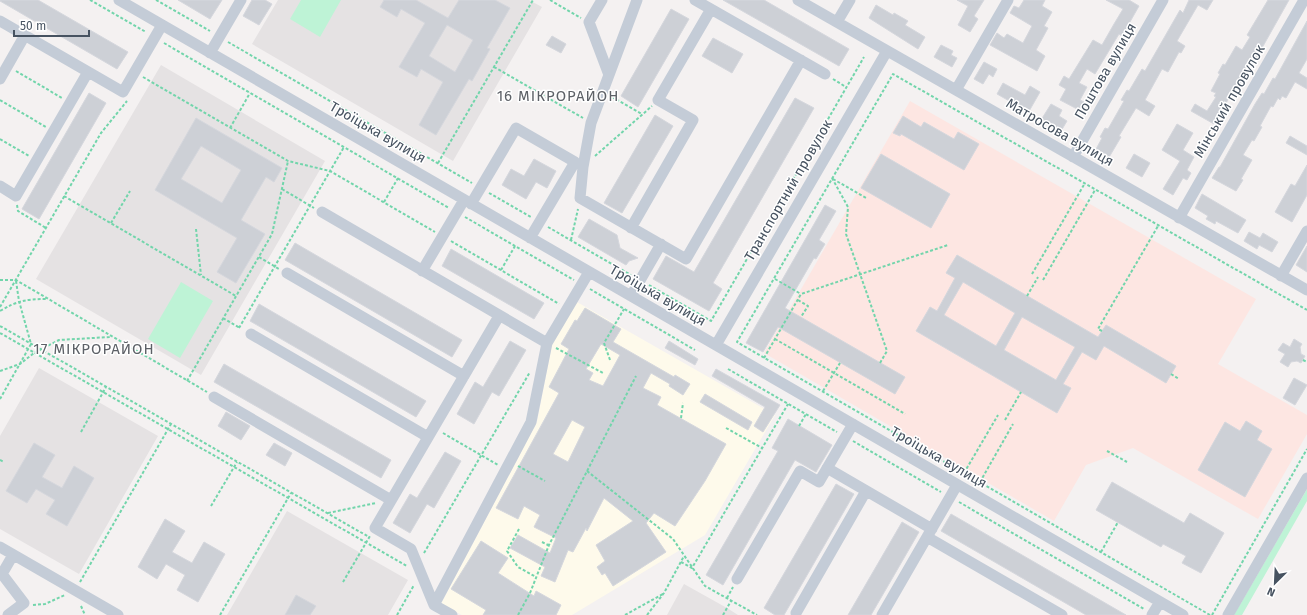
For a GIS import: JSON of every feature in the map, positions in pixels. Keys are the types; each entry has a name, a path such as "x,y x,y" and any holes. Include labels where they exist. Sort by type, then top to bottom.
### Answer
{"street":[{"name":"Троїцька вулиця","path":"121,0 210,53 1183,615"},
{"path":"210,53 241,0"},
{"path":"602,0 589,22 609,75"},
{"path":"637,0 591,123 583,167 580,198 686,259 801,60"},
{"path":"695,0 825,74"},
{"name":"Матросова вулиця","path":"798,0 1307,290"},
{"path":"837,22 850,0"},
{"path":"956,90 1008,0"},
{"name":"Поштова вулиця","path":"1073,157 1163,0"},
{"name":"Мінський провулок","path":"1179,218 1304,0"},
{"path":"631,228 693,120 658,100 711,9"},
{"path":"0,21 123,92 162,25"},
{"path":"0,79 25,35"},
{"name":"Транспортний провулок","path":"716,345 887,51"},
{"path":"0,186 16,196 88,72"},
{"path":"422,271 457,212 480,188 516,128 575,162 530,238"},
{"path":"322,212 547,343"},
{"path":"1281,276 1307,231"},
{"path":"631,296 661,244"},
{"path":"434,605 531,422 547,343 589,272"},
{"path":"287,274 464,376"},
{"path":"452,615 434,605 411,549 372,533 499,316"},
{"path":"251,334 431,432"},
{"path":"214,397 391,500"},
{"path":"737,579 800,471 819,482 853,424"},
{"path":"827,468 1062,615"},
{"path":"1228,615 1307,478"},
{"path":"882,615 957,485"},
{"path":"796,613 866,491"},
{"path":"0,547 118,615"},
{"path":"8,615 24,603 1,574 13,555"},
{"path":"1153,615 1160,602"}],"path":[{"path":"90,0 695,350"},
{"path":"156,0 711,321 864,58"},
{"path":"438,163 533,0"},
{"path":"550,0 589,22"},
{"path":"8,66 70,102"},
{"path":"494,67 591,123"},
{"path":"825,74 847,87"},
{"path":"1307,310 893,74 737,342 1211,615 1307,449"},
{"path":"142,76 288,161 330,171"},
{"path":"603,92 642,114"},
{"path":"230,128 250,93"},
{"path":"0,307 101,133 131,96"},
{"path":"0,100 54,131"},
{"path":"583,167 658,100"},
{"path":"0,139 37,160"},
{"path":"239,328 344,147"},
{"path":"187,381 272,234 288,161"},
{"path":"384,202 398,178"},
{"path":"832,178 866,198"},
{"path":"832,178 848,207 846,234 887,351 880,363"},
{"path":"1032,274 1085,184"},
{"path":"282,189 322,212"},
{"path":"1043,280 1096,190"},
{"path":"111,224 130,191"},
{"path":"64,196 236,296"},
{"path":"571,240 580,198"},
{"path":"18,211 46,228"},
{"path":"1102,331 1098,329 1158,226"},
{"path":"196,229 201,276"},
{"path":"764,358 801,294 948,245"},
{"path":"501,270 515,246"},
{"path":"259,258 287,274"},
{"path":"1027,296 1038,277"},
{"path":"774,278 801,294"},
{"path":"0,280 16,280 214,397"},
{"path":"0,399 31,344 19,301 16,280"},
{"path":"0,311 19,301 30,299 47,299"},
{"path":"798,300 808,306 801,317"},
{"path":"610,360 604,343 624,309"},
{"path":"223,318 251,334"},
{"path":"0,326 291,493 327,513 372,533 343,582"},
{"path":"0,333 366,543 419,569"},
{"path":"0,371 20,364 34,353 59,340 112,336"},
{"path":"775,339 905,414"},
{"path":"547,343 603,373"},
{"path":"1303,360 1307,362"},
{"path":"823,391 840,362"},
{"path":"728,369 1153,615"},
{"path":"397,615 419,569 481,455 532,370"},
{"path":"1171,374 1179,379"},
{"path":"518,615 530,593 549,545 636,376"},
{"path":"81,432 106,387"},
{"path":"1005,420 1021,392"},
{"path":"681,418 683,403"},
{"path":"692,568 788,404"},
{"path":"799,426 806,414"},
{"path":"964,473 998,415"},
{"path":"24,603 34,605 45,604 75,590 171,424"},
{"path":"980,482 1013,424"},
{"path":"726,428 762,448"},
{"path":"431,432 481,455 545,481"},
{"path":"1107,451 1127,462"},
{"path":"0,460 4,462"},
{"path":"211,506 237,462"},
{"path":"587,471 673,539 705,586 756,615"},
{"path":"220,615 291,493"},
{"path":"327,513 391,500"},
{"path":"1100,552 1118,522"},
{"path":"519,529 507,551 518,566 536,577"},
{"path":"542,542 549,545"},
{"path":"647,615 664,593 684,556"},
{"path":"681,562 692,568"},
{"path":"625,615 664,593"},
{"path":"723,615 731,601"}],"shaded area":[{"path":"278,0 529,0 542,7 453,161 252,44"},
{"path":"161,65 325,161 201,375 36,279"},
{"path":"910,101 1256,299 1218,364 1307,415 1307,434 1258,519 1133,448 1086,465 1054,521 764,353"},
{"path":"577,302 775,415 705,535 572,615 462,615 441,604 537,422 552,345"},
{"path":"39,368 158,436 79,574 0,529 0,436"},
{"path":"287,511 408,580 388,615 227,615"},
{"path":"684,584 727,608 738,615 667,615"}],"green space":[{"path":"301,0 341,0 320,37 290,19"},
{"path":"181,282 213,301 180,358 148,339"},
{"path":"1307,489 1307,501 1242,615 1234,615"}],"building":[{"path":"0,0 38,0 128,52 117,69"},
{"path":"178,0 222,0 210,19"},
{"path":"252,0 265,0 272,4 259,25 243,16"},
{"path":"384,0 416,0 448,18 459,0 495,0 510,8 487,48 490,49 472,81 469,79 436,135 419,125 443,82 421,69 417,77 399,67 425,23 401,9 397,17 380,7","holes":["447,25 473,40 455,72 429,56"]},
{"path":"723,0 764,0 849,49 839,66"},
{"path":"957,0 984,0 974,16 978,19 970,32 958,25 968,6"},
{"path":"1024,0 1045,0 1042,6 1052,12 1044,26 1048,28 1036,50 1045,56 1037,71 990,45 997,33 1004,38 1007,34 1023,43 1032,26 1010,13 1014,6 1019,8"},
{"path":"1106,0 1129,0 1139,6 1122,36 1119,34 1095,74 1087,69 1079,83 1087,87 1080,100 1084,102 1079,110 1060,100 1066,89 1059,85 1064,76 1069,79 1093,40 1102,45 1123,9"},
{"path":"1189,0 1213,0 1207,10 1198,5 1177,41 1185,46 1181,53 1179,52 1168,72 1162,69 1145,100 1155,106 1149,116 1136,108 1119,136 1121,137 1108,159 1095,151 1102,138 1100,137 1105,128 1108,129 1124,101 1121,100 1127,90 1129,91 1142,69 1145,71 1180,10 1183,13"},
{"path":"1268,0 1289,0 1253,64 1252,63 1239,85 1237,84 1214,124 1191,111 1195,104 1207,111 1216,97 1214,96 1216,93 1211,91 1220,74 1218,73 1223,64 1225,65 1236,46 1242,50 1250,37 1247,35"},
{"path":"876,5 893,15 894,13 908,21 905,25 925,37 918,49 869,18"},
{"path":"671,9 689,19 638,107 621,96"},
{"path":"1307,21 1307,59 1299,73 1307,78 1307,89 1295,82 1286,98 1282,96 1280,100 1278,98 1273,107 1271,106 1254,141 1252,140 1243,155 1252,160 1236,191 1212,178 1220,167 1262,93 1264,94 1273,78 1275,79"},
{"path":"552,36 566,44 561,53 546,45"},
{"path":"713,38 743,54 732,73 702,56"},
{"path":"941,45 953,51 951,55 957,58 952,67 934,57"},
{"path":"984,62 997,69 993,77 989,74 983,84 974,79"},
{"path":"1003,83 1025,95 1030,86 1040,92 1028,113 997,94"},
{"path":"89,93 106,103 39,219 22,209"},
{"path":"795,98 814,108 713,283 722,289 709,311 653,279 666,256 694,272"},
{"path":"1051,104 1062,110 1059,116 1067,121 1061,131 1041,120"},
{"path":"655,115 673,126 622,213 604,203"},
{"path":"903,116 921,127 924,122 954,139 958,132 979,144 964,170 901,134 900,136 893,133"},
{"path":"196,118 282,168 274,182 266,177 241,220 265,234 236,283 217,272 237,238 155,190","holes":["201,146 241,170 222,203 181,179"]},
{"path":"1177,124 1193,133 1183,150 1194,157 1187,170 1191,173 1187,180 1183,178 1173,195 1163,189 1180,161 1162,150"},
{"path":"1290,136 1307,146 1307,155 1286,143"},
{"path":"881,154 950,194 931,228 861,188"},
{"path":"1134,154 1150,163 1142,177 1126,168"},
{"path":"534,159 556,171 547,188 536,182 526,199 502,185 511,169 524,176"},
{"path":"1307,165 1307,195 1292,222 1275,212 1291,184 1295,186"},
{"path":"1202,194 1246,220 1238,233 1216,221 1215,224 1206,219 1208,216 1195,208"},
{"path":"825,205 836,211 819,240 825,244 816,259 814,258 785,308 905,377 895,394 778,327 763,352 746,343"},
{"path":"589,219 617,235 620,248 638,258 629,261 626,265 578,237"},
{"path":"1249,232 1260,238 1263,233 1278,242 1272,252 1259,245 1257,249 1244,241"},
{"path":"295,243 462,340 452,357 285,260"},
{"path":"1307,246 1307,272 1296,265"},
{"path":"451,249 544,303 534,319 442,266"},
{"path":"957,255 1098,337 1106,325 1176,366 1166,383 1104,346 1096,360 1082,352 1063,384 1071,388 1057,413 916,331 930,307 937,311 955,278 946,273","holes":["963,282 1015,313 996,346 944,315","1022,317 1075,347 1056,380 1004,350"]},
{"path":"259,304 426,401 416,417 250,321"},
{"path":"585,308 621,329 613,342 674,377 675,375 690,384 683,395 669,386 670,384 651,373 643,388 661,397 657,405 726,444 705,481 675,526 654,513 646,523 666,552 613,586 605,573 602,575 597,567 605,561 596,545 633,521 604,498 587,531 586,528 573,552 568,550 555,582 541,576 545,567 510,548 518,535 550,553 556,538 534,527 540,515 524,506 518,519 496,508 559,393 549,387 569,349 561,344 575,320 577,321","holes":["601,344 620,355 603,386 589,380 593,373 586,369","572,420 585,427 568,462 553,454"]},
{"path":"1294,339 1302,344 1300,347 1301,354 1305,356 1301,363 1297,361 1291,362 1288,367 1280,362 1285,354 1278,350 1283,343 1290,347"},
{"path":"510,341 526,350 499,396 492,392 474,424 457,414 475,382 483,387"},
{"path":"669,341 698,359 695,365 665,348"},
{"path":"224,364 391,460 381,478 214,382"},
{"path":"716,369 780,405 763,432 754,426 765,407 712,376"},
{"path":"1294,378 1307,385 1295,405 1283,398"},
{"path":"705,394 752,422 748,430 700,402"},
{"path":"226,412 250,426 241,440 218,426"},
{"path":"788,419 832,445 816,472 795,460 723,585 706,575 778,451 772,448"},
{"path":"1246,421 1262,431 1257,440 1272,449 1245,497 1198,470 1225,422 1240,431"},
{"path":"34,443 55,455 42,477 62,488 74,466 94,478 67,526 46,514 55,500 36,489 27,503 6,491"},
{"path":"274,443 292,453 285,466 266,455"},
{"path":"445,452 461,461 434,508 427,504 410,533 393,523 410,494 417,498"},
{"path":"1112,482 1184,523 1190,513 1224,533 1201,573 1182,563 1186,556 1163,544 1161,547 1096,510"},
{"path":"836,484 854,494 784,615 775,615 764,608"},
{"path":"951,514 1126,615 1086,615 941,531"},
{"path":"165,519 185,531 172,552 192,563 204,542 225,554 198,602 177,590 185,575 166,564 157,579 138,567"},
{"path":"902,522 919,532 871,615 848,615"},
{"path":"481,541 508,558 498,573 534,596 536,591 561,605 556,615 483,615 486,610 451,589"},
{"path":"296,595 316,606 310,615 285,615"}],"district":[{"name":"16 МІКРОРАЙОН","path":"558,96"},
{"name":"17 МІКРОРАЙОН","path":"94,349"}]}
